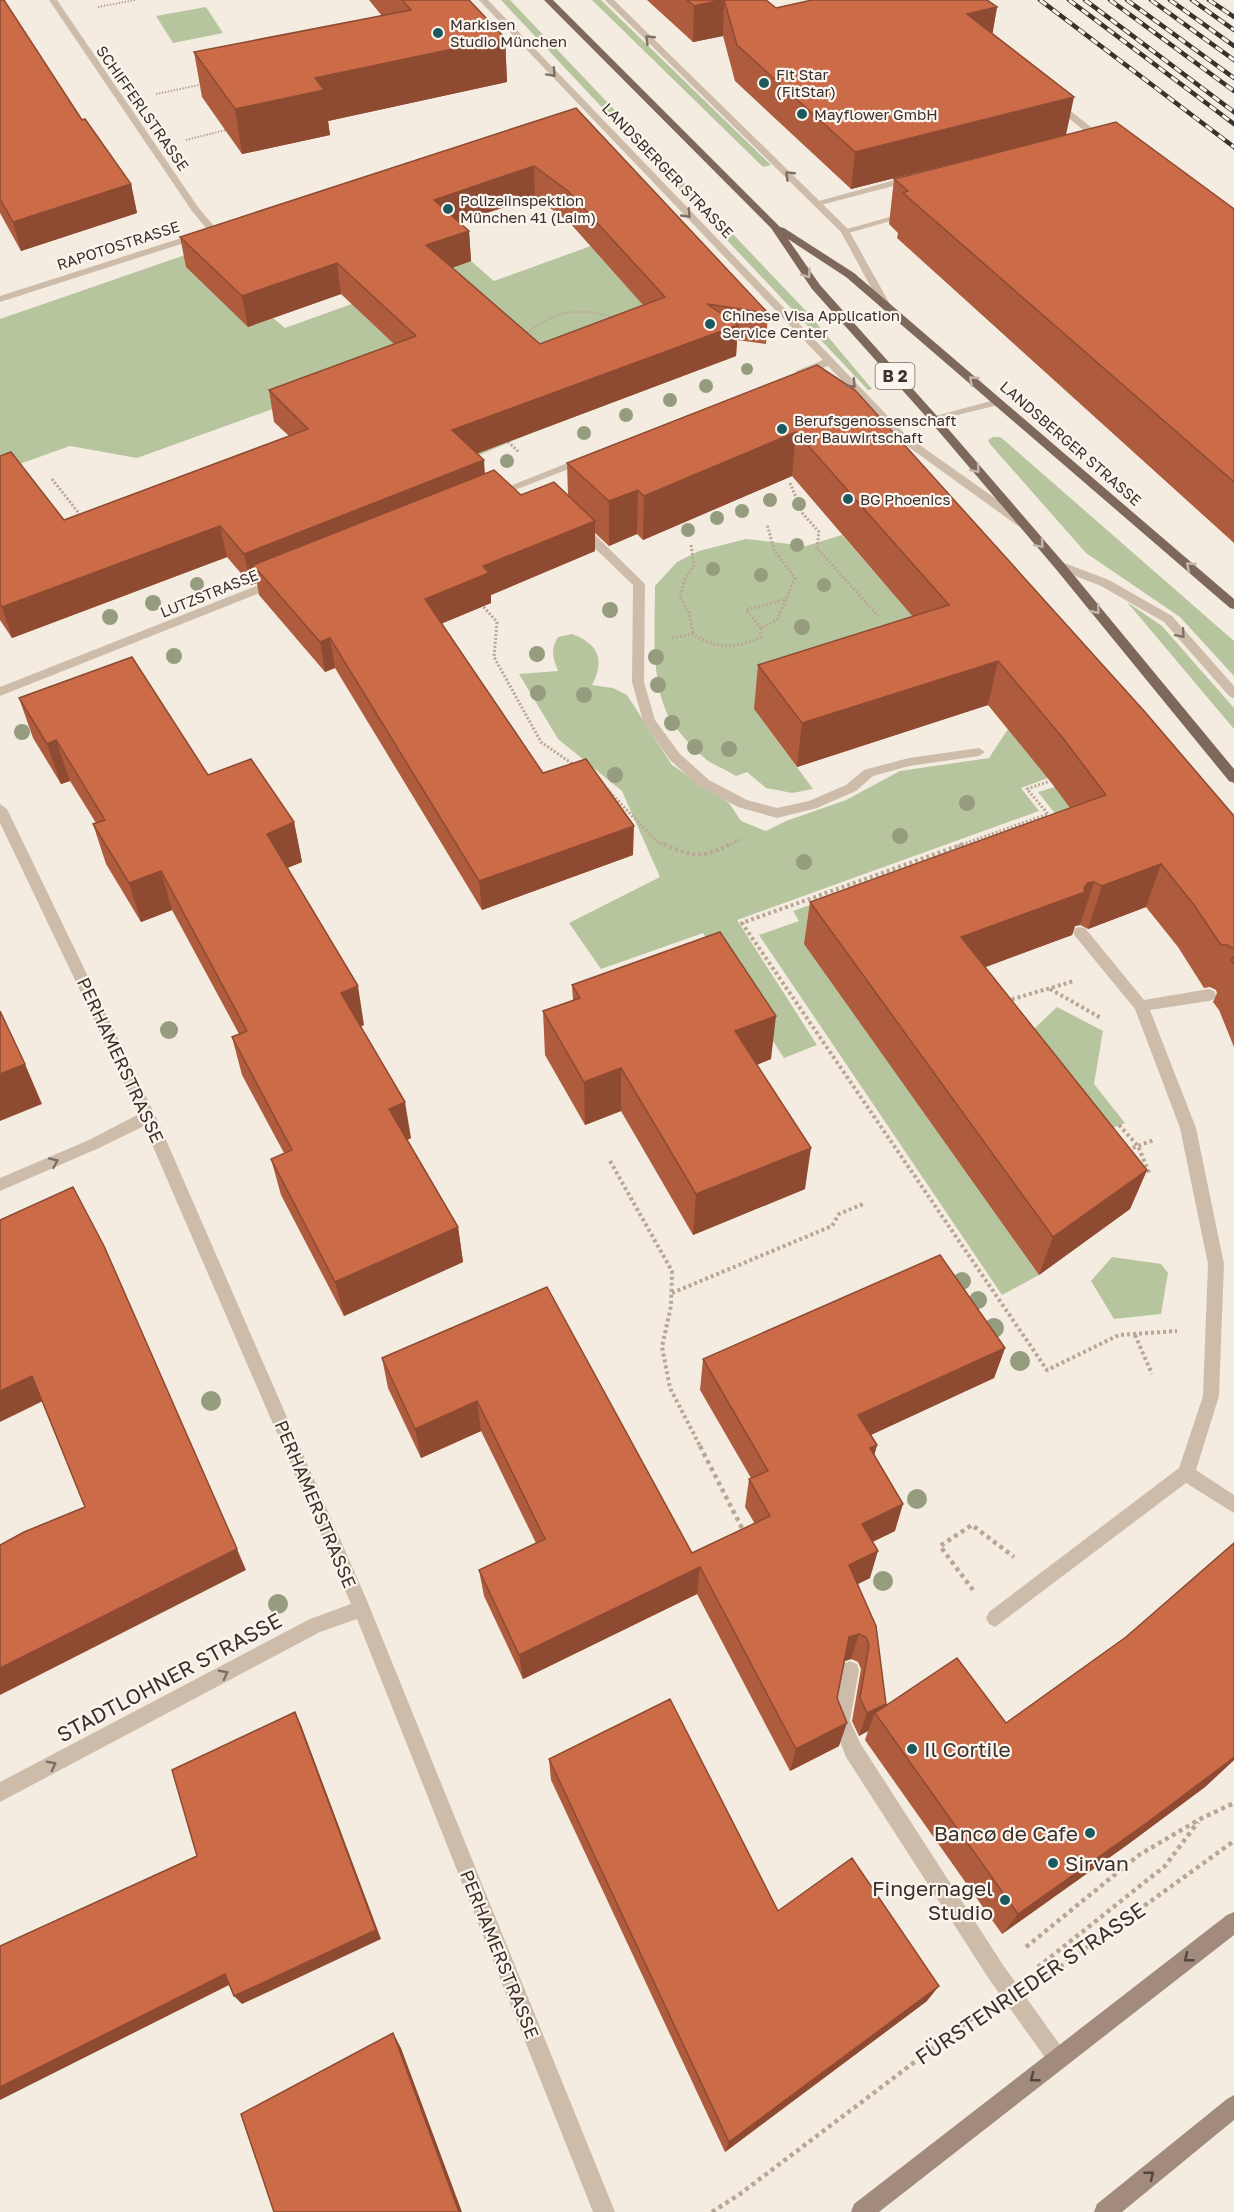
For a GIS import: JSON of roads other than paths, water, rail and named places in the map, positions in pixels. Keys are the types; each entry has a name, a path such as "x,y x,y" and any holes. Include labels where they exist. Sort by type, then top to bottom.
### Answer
{"main road":[{"name":"LANDSBERGER STRASSE","path":"548,0 774,226 816,287 933,418 1059,565 1234,778"},
{"name":"LANDSBERGER STRASSE","path":"774,226 850,275 1234,605"},
{"path":"862,2212 1234,1922"},
{"path":"1104,2212 1234,2106"}],"street":[{"name":"SCHIFFERLSTRASSE","path":"53,0 195,209 213,231"},
{"name":"LANDSBERGER STRASSE","path":"483,0 586,115 830,361 903,438 1022,523"},
{"name":"LANDSBERGER STRASSE","path":"609,0 845,231 886,306"},
{"path":"1048,98 1093,133 1070,139"},
{"path":"817,203 921,176"},
{"path":"845,231 925,210"},
{"name":"RAPOTOSTRASSE","path":"0,299 223,227"},
{"path":"787,378 830,361"},
{"path":"933,418 998,402"},
{"path":"489,497 597,454"},
{"path":"538,478 544,492"},
{"path":"570,517 639,584 638,682 649,721 675,757 704,783 742,804 777,813 812,805 851,788 869,773 909,762 979,752"},
{"path":"1059,565 1105,583 1168,619 1234,694"},
{"name":"LUTZSTRASSE","path":"0,692 288,577"},
{"name":"PERHAMERSTRASSE","path":"0,809 148,1116 362,1609 604,2212"},
{"path":"995,1618 1186,1473 1211,1396 1216,1264 1188,1128 1141,1006 1080,932"},
{"path":"1141,1006 1209,995"},
{"path":"0,1185 94,1144 148,1116"},
{"path":"1186,1473 1234,1505"},
{"name":"STADTLOHNER STRASSE","path":"0,1792 316,1625 362,1609"},
{"path":"850,1670 841,1721 854,1750 996,1972 1058,2059"}],"railway":[{"path":"1040,0 1234,147"},
{"path":"1069,0 1234,124"},
{"path":"1085,0 1234,112"},
{"path":"1110,0 1234,91"},
{"path":"1127,0 1234,78"},
{"path":"1151,0 1234,60"},
{"path":"1170,0 1234,46"},
{"path":"1192,0 1234,30"},
{"path":"1209,0 1234,17"}],"place":[{"name":"Markisen Studio München","path":"438,33"},
{"name":"Fit Star (FitStar)","path":"764,83"},
{"name":"Mayflower GmbH","path":"802,114"},
{"name":"Polizeiinspektion München 41 (Laim)","path":"448,209"},
{"name":"Chinese Visa Application Service Center","path":"710,324"},
{"name":"Berufsgenossenschaft der Bauwirtschaft","path":"782,429"},
{"name":"BG Phoenics","path":"848,499"},
{"name":"Il Cortile","path":"912,1749"},
{"name":"Bancø de Cafe","path":"1090,1833"},
{"name":"Sirvan","path":"1053,1863"},
{"name":"Fingernagel Studio","path":"1005,1900"}]}
